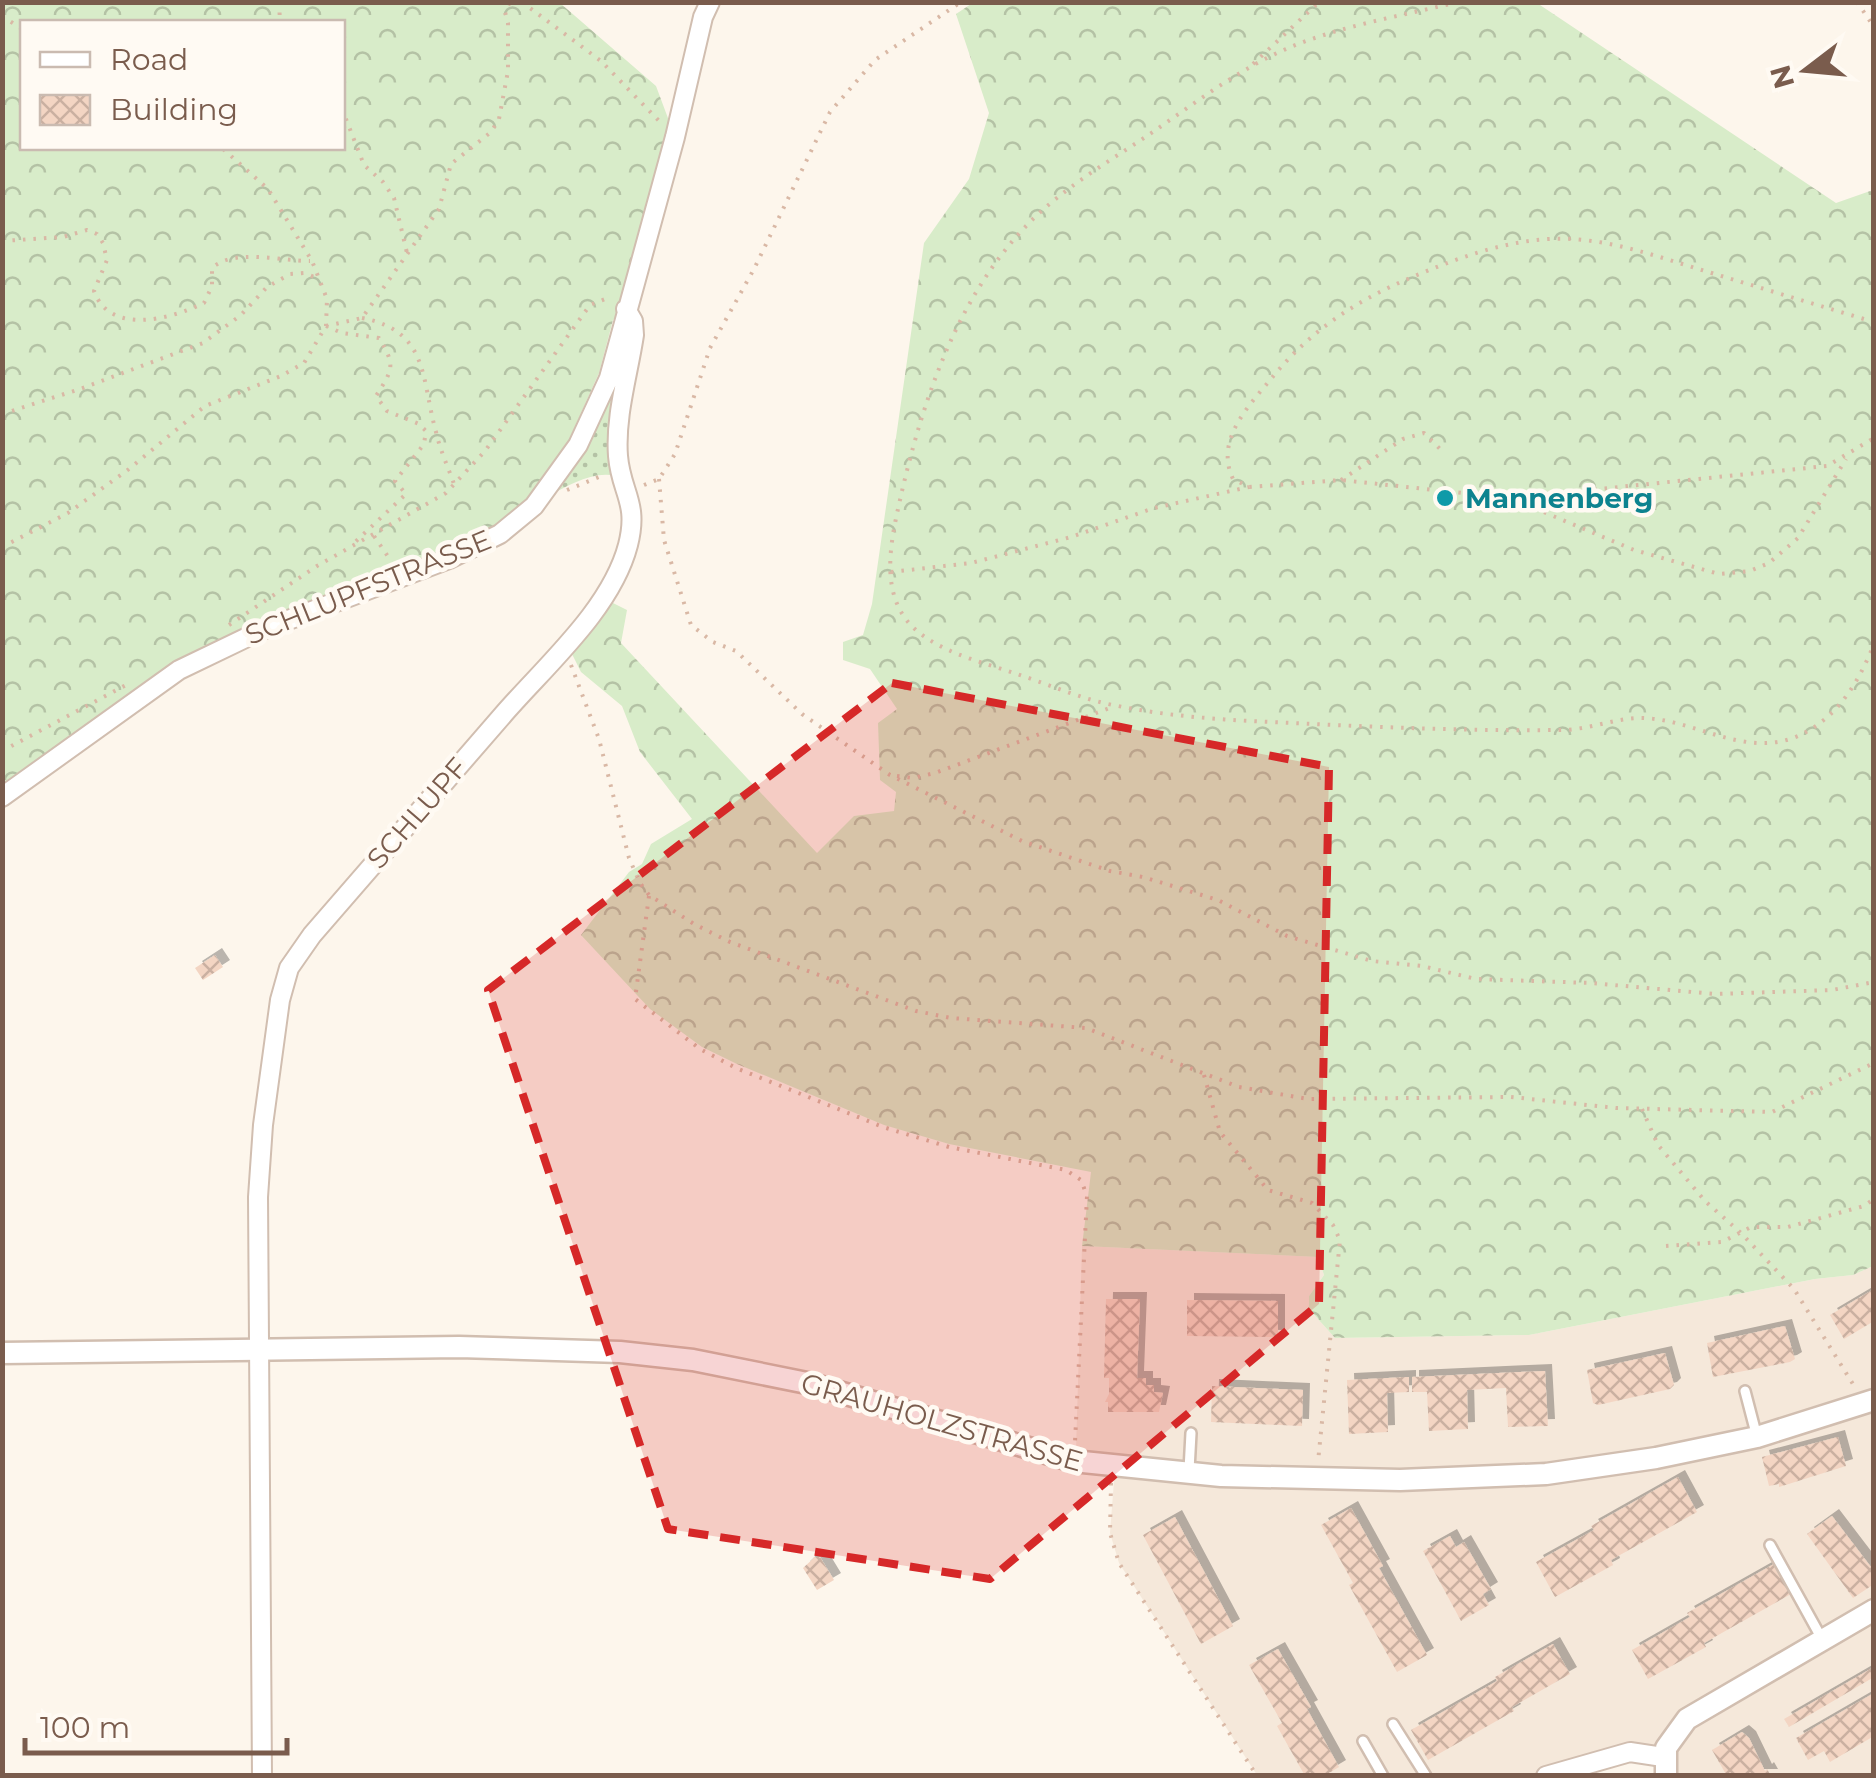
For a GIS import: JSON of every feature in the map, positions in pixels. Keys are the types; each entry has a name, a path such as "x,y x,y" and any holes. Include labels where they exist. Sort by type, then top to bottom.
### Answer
{"street":[{"name":"SCHLUPFSTRASSE","path":"2,797 192,663 262,630 449,559 500,534 540,498 578,445 609,378 710,2"},
{"name":"SCHLUPF","path":"262,1776 258,1348 262,1137 280,1000 289,968 325,920 565,646 608,590 621,564 631,526 618,442 634,335 633,321 626,309"},
{"name":"GRAUHOLZSTRASSE","path":"2,1353 258,1348 540,1349 692,1360 812,1384 1074,1462 1189,1473 1400,1480 1546,1474 1656,1458 1757,1437 1869,1402"},
{"path":"1546,1776 1630,1752 1664,1766 1676,1730 1696,1712 1874,1610"}],"lane":[{"path":"1745,1391 1757,1437"},
{"path":"1189,1473 1191,1433"},
{"path":"1770,1546 1823,1640"},
{"path":"1393,1724 1426,1776"},
{"path":"1363,1741 1383,1776"}],"path":[{"path":"362,318 439,209 452,164 491,132 499,119 508,71 505,12 510,2"},
{"path":"522,2 601,62 675,137"},
{"path":"961,2 876,60 841,97 823,123 754,269 710,348 674,454 660,479 664,540 691,624 714,642 736,651 802,714 890,776 1022,841 1110,871 1143,876 1218,900 1287,936 1372,961 1422,966 1476,979 1591,982 1715,994 1832,990 1874,982"},
{"path":"1319,2 1250,67 1066,191 1005,250 956,328 927,399 895,522 890,572 893,601 903,617 934,643 964,656 1114,706 1222,720 1394,728 1568,730 1643,718 1764,744 1792,738 1826,720 1860,678 1874,644"},
{"path":"1250,67 1314,38 1458,2"},
{"path":"1857,2 1874,26"},
{"path":"345,117 364,165 394,198 407,253"},
{"path":"2,547 68,513 205,406 282,376 304,362 326,326 327,299 312,261 268,189 224,150"},
{"path":"2,241 62,237 88,230 98,234 106,260 94,291 99,306 130,321 188,311 204,303 212,286 212,268 222,259 237,256 312,261"},
{"path":"1250,487 1233,480 1224,462 1230,439 1246,410 1290,356 1352,305 1487,249 1552,239 1624,247 1874,322"},
{"path":"2,414 80,390 203,343 241,315 266,286 290,274 318,278"},
{"path":"405,575 385,556 374,536 446,493 485,450 590,305 605,299 626,309"},
{"path":"326,326 362,318 384,322 408,339 421,362 436,433 454,484"},
{"path":"326,326 342,333 379,338 390,357 392,371 376,396 387,411 419,424 426,431 424,444 395,481 406,494 348,550"},
{"path":"1341,480 1403,439 1424,433 1444,452"},
{"path":"890,572 972,563 1071,537 1154,508 1250,487 1341,480 1510,498 1826,466 1874,438"},
{"path":"1510,498 1634,550 1718,574 1750,572 1768,563 1798,538 1849,455"},
{"path":"540,498 558,496 599,476 626,484 660,479"},
{"path":"565,646 599,738 629,858 649,895 730,942 916,1010 952,1018 1086,1028 1204,1074 1270,1094 1308,1099 1511,1096 1642,1110 1772,1112 1874,1063"},
{"path":"890,776 913,778 935,772 1114,706"},
{"path":"649,895 634,999 700,1049 736,1068 883,1127 949,1147 1066,1170 1081,1180 1088,1203 1082,1249 1074,1462"},
{"path":"1204,1074 1220,1132 1268,1190 1312,1203 1332,1224 1340,1240 1317,1477"},
{"path":"1642,1110 1658,1145 1704,1201 1742,1232 1794,1289 1869,1402"},
{"path":"1666,1246 1722,1242 1757,1225 1788,1227 1874,1200"},
{"path":"1115,1468 1111,1484 1112,1548 1257,1776"}],"highlighted area":[{"path":"892,683 1329,767 1319,1304 990,1579 668,1529 488,990"}],"shaded area":[{"path":"1082,1246 1318,1257 1324,1275 1309,1296 1309,1309 1335,1338 1529,1335 1853,1275 1873,1266 1873,1775 1666,1775 1664,1767 1640,1753 1546,1775 1257,1775 1119,1563 1110,1533 1115,1468 1076,1450"}],"green space":[{"path":"974,2 1537,3 1836,203 1873,190 1873,1266 1853,1275 1529,1335 1335,1338 1309,1309 1309,1296 1324,1275 1318,1257 1082,1246 1091,1172 949,1144 884,1125 737,1064 702,1047 650,1009 581,935 629,872 642,864 651,844 692,819 640,752 622,706 581,672 569,648 600,607 613,603 627,610 621,643 817,853 854,816 894,811 896,792 880,780 878,723 897,709 870,669 843,660 843,642 863,635 872,604 924,243 969,179 989,113 956,14"},
{"path":"3,3 560,3 656,86 675,137 626,309 613,320 599,373 568,442 523,506 492,530 448,552 226,639 3,790"},
{"path":"626,332 617,476 590,477 547,496"}],"building":[{"path":"215,955 223,967 203,980 195,968"},
{"path":"1874,1289 1874,1321 1844,1339 1830,1315"},
{"path":"1106,1299 1140,1299 1137,1378 1146,1378 1146,1385 1154,1385 1154,1392 1163,1393 1159,1412 1108,1412 1105,1402 1109,1378 1104,1378"},
{"path":"1187,1300 1278,1301 1278,1337 1187,1336"},
{"path":"1785,1326 1795,1359 1713,1377 1707,1343"},
{"path":"1665,1353 1674,1385 1670,1389 1593,1403 1587,1370"},
{"path":"1545,1371 1548,1426 1508,1427 1506,1388 1467,1390 1468,1429 1429,1431 1427,1392 1412,1392 1412,1377"},
{"path":"1409,1377 1409,1392 1387,1393 1388,1432 1349,1434 1347,1380"},
{"path":"1212,1386 1303,1390 1302,1426 1211,1422"},
{"path":"1838,1437 1846,1466 1779,1487 1769,1486 1762,1457"},
{"path":"1678,1477 1697,1512 1555,1597 1536,1562"},
{"path":"1351,1508 1427,1655 1397,1672 1321,1525"},
{"path":"1832,1516 1874,1571 1874,1584 1853,1598 1807,1534"},
{"path":"1175,1517 1233,1626 1201,1644 1143,1535"},
{"path":"1450,1536 1456,1547 1464,1542 1491,1589 1483,1594 1489,1605 1461,1621 1423,1551"},
{"path":"820,1557 834,1580 817,1590 803,1568"},
{"path":"1774,1564 1791,1594 1648,1679 1632,1650 1690,1617 1687,1613"},
{"path":"1553,1644 1570,1674 1428,1760 1411,1730"},
{"path":"1278,1649 1339,1767 1324,1776 1305,1776 1277,1726 1282,1723 1249,1665"},
{"path":"1874,1667 1874,1677 1789,1727 1784,1719"},
{"path":"1874,1693 1874,1736 1830,1762 1824,1751 1808,1760 1796,1738"},
{"path":"1742,1732 1771,1776 1727,1776 1712,1750"}],"place":[{"name":"Mannenberg","path":"1445,498"}]}
